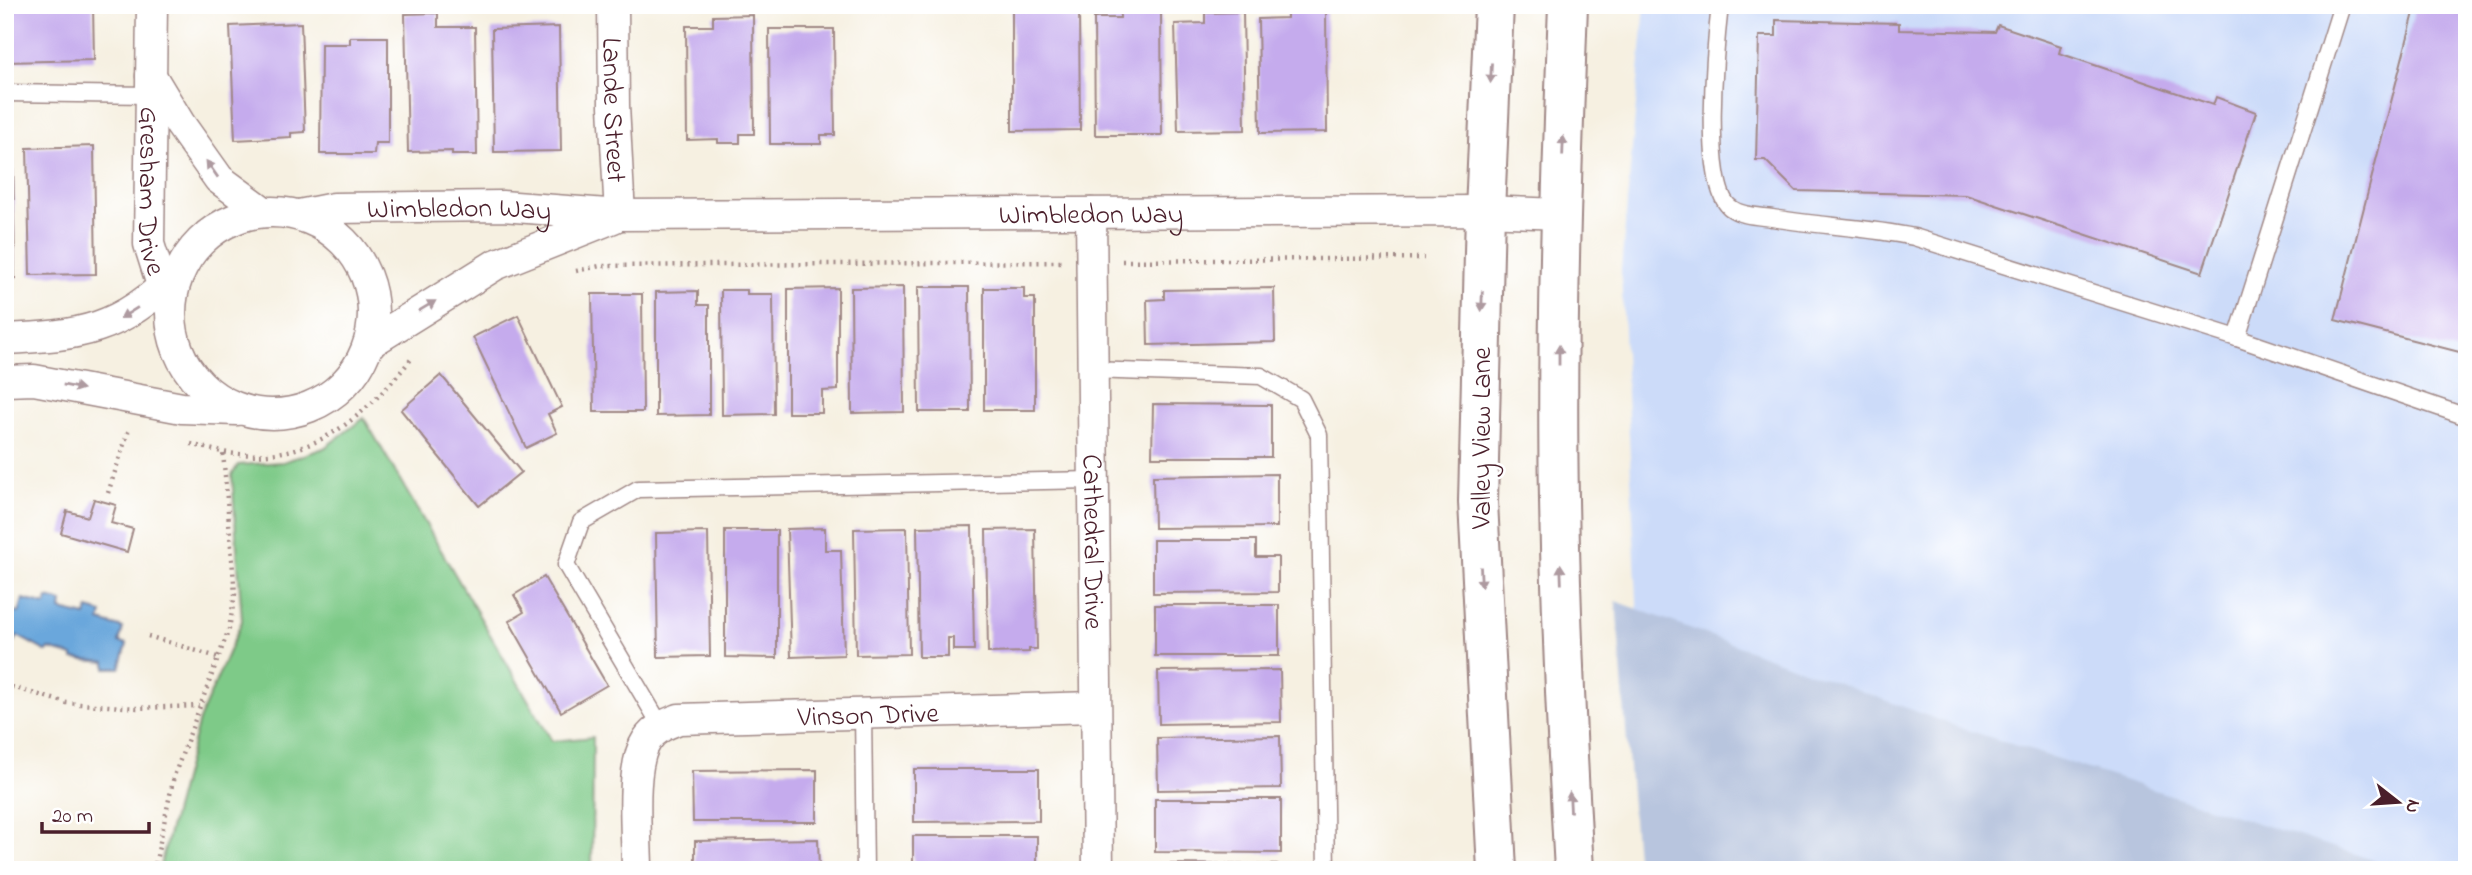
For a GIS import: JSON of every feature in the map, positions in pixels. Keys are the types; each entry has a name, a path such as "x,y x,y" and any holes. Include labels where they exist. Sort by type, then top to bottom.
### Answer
{"main road":[{"name":"Valley View Lane","path":"1494,5 1485,211 1478,502 1497,870"},
{"path":"1567,5 1560,214 1559,498 1574,870"}],"street":[{"name":"Gresham Drive","path":"152,5 149,244 157,276 171,287"},
{"name":"Lande Street","path":"613,5 614,106 620,215"},
{"name":"Gresham Drive","path":"151,85 219,179 264,212"},
{"name":"Wimbledon Way","path":"299,215 334,208 502,206 620,215 1485,211 1560,214"},
{"path":"5,339 53,337 92,330 113,322 171,287 202,240 231,220 264,212 299,215 329,229 352,250 368,279 374,310 370,342 355,372 333,395 304,410 272,415 182,408 34,380 5,381"},
{"name":"Cathedral Drive","path":"1091,213 1098,870"},
{"name":"Wimbledon Way","path":"370,342 495,265 620,215"},
{"path":"171,287 174,338 188,370 212,396 241,411"},
{"name":"Vinson Drive","path":"654,732 678,719 1095,707"},
{"path":"637,870 636,773 641,752 654,732"}],"lane":[{"path":"1720,5 1712,108 1717,179 1720,194 1728,206 1739,213 1879,230 1914,237 2237,338 2467,417"},
{"path":"2237,338 2342,5"},
{"path":"5,93 151,85"},
{"path":"1091,370 1261,376 1301,399 1320,435 1326,870"},
{"path":"654,732 566,565 581,522 638,489 1093,480"},
{"path":"863,713 865,870"}],"path":[{"path":"575,271 600,267 1424,258"},
{"path":"188,443 223,452 263,455 290,451 318,442 343,428 386,390 420,348"},
{"path":"117,426 141,432"},
{"path":"108,494 129,429"},
{"path":"154,870 174,776 229,629 235,594 223,452"},
{"path":"148,636 217,657"},
{"path":"5,685 67,703 137,708 199,706"}],"shaded area":[{"path":"1645,5 2467,5 2467,870 1650,870 1621,270"},
{"path":"1616,601 1958,727 2404,870 1637,870"}],"green space":[{"path":"364,418 552,741 593,737 592,870 159,870 199,720 242,621 232,475 238,465 283,462 324,448"}],"water":[{"path":"48,598 62,602 61,610 86,616 88,609 102,613 100,621 123,628 119,642 127,644 120,668 106,668 106,662 73,659 73,656 49,649 47,652 18,636 15,641 5,636 5,621 9,610 19,613 23,599 46,605"}],"building":[{"path":"5,5 93,5 94,60 5,62"},
{"path":"2416,5 2467,5 2467,354 2335,320"},
{"path":"1012,7 1079,7 1080,130 1012,131"},
{"path":"1287,9 1326,9 1327,132 1260,133 1258,19 1287,18"},
{"path":"1120,12 1161,12 1162,135 1095,135 1094,18 1120,18"},
{"path":"1243,12 1245,130 1178,131 1175,24 1205,23 1205,13"},
{"path":"438,13 438,27 475,27 477,155 452,155 452,151 408,152 405,14"},
{"path":"753,15 754,134 740,134 740,143 718,143 718,139 687,140 686,26 713,26 713,16"},
{"path":"1776,20 1899,23 1899,30 1995,32 1998,25 2061,46 2059,53 2213,105 2216,97 2256,112 2202,273 1966,195 1796,191 1765,160 1756,160 1759,36 1776,36"},
{"path":"301,23 305,132 291,133 291,137 235,140 230,26"},
{"path":"559,27 561,151 494,152 492,29"},
{"path":"769,29 834,29 835,135 821,135 821,144 770,144"},
{"path":"350,37 388,37 388,143 375,143 374,154 320,154 321,44 350,44"},
{"path":"94,146 96,274 30,275 27,148"},
{"path":"5,158 13,158 15,279 5,279"},
{"path":"903,287 904,412 852,413 851,288"},
{"path":"918,287 969,287 970,412 919,412"},
{"path":"838,288 838,390 822,391 822,413 788,413 788,289"},
{"path":"984,288 1024,288 1024,298 1035,298 1035,410 984,410"},
{"path":"1274,288 1275,342 1148,345 1147,300 1164,299 1164,290"},
{"path":"721,290 773,294 774,414 722,415"},
{"path":"698,291 698,305 709,305 709,415 656,416 656,292"},
{"path":"592,294 642,294 643,412 594,412"},
{"path":"518,315 562,407 548,414 557,433 526,448 473,337"},
{"path":"441,375 521,472 479,506 401,410"},
{"path":"1153,404 1271,405 1271,457 1152,457"},
{"path":"1277,474 1277,527 1154,528 1153,476"},
{"path":"94,499 116,505 111,523 133,529 127,552 61,533 67,511 88,517"},
{"path":"972,526 974,650 953,650 953,638 948,638 948,657 919,657 917,527"},
{"path":"825,528 825,550 841,550 844,655 791,657 787,529"},
{"path":"907,528 909,654 856,655 854,529"},
{"path":"1035,529 1037,649 1029,649 1029,652 988,653 986,530"},
{"path":"725,530 777,530 777,658 725,657"},
{"path":"708,532 710,656 658,657 656,533"},
{"path":"1153,540 1256,540 1256,557 1278,557 1278,592 1153,593"},
{"path":"544,577 607,685 561,712 509,621 524,612 514,595"},
{"path":"1155,605 1279,605 1279,656 1155,656"},
{"path":"1280,670 1281,722 1159,724 1158,671"},
{"path":"1280,736 1281,788 1158,790 1157,738"},
{"path":"914,769 1039,769 1039,821 914,822"},
{"path":"817,770 817,822 693,822 692,771"},
{"path":"1155,799 1281,799 1281,853 1155,852"},
{"path":"913,836 1037,836 1037,870 913,870"},
{"path":"818,839 819,870 695,870 695,841"},
{"path":"1159,864 1282,865 1282,870 1159,870"}]}
